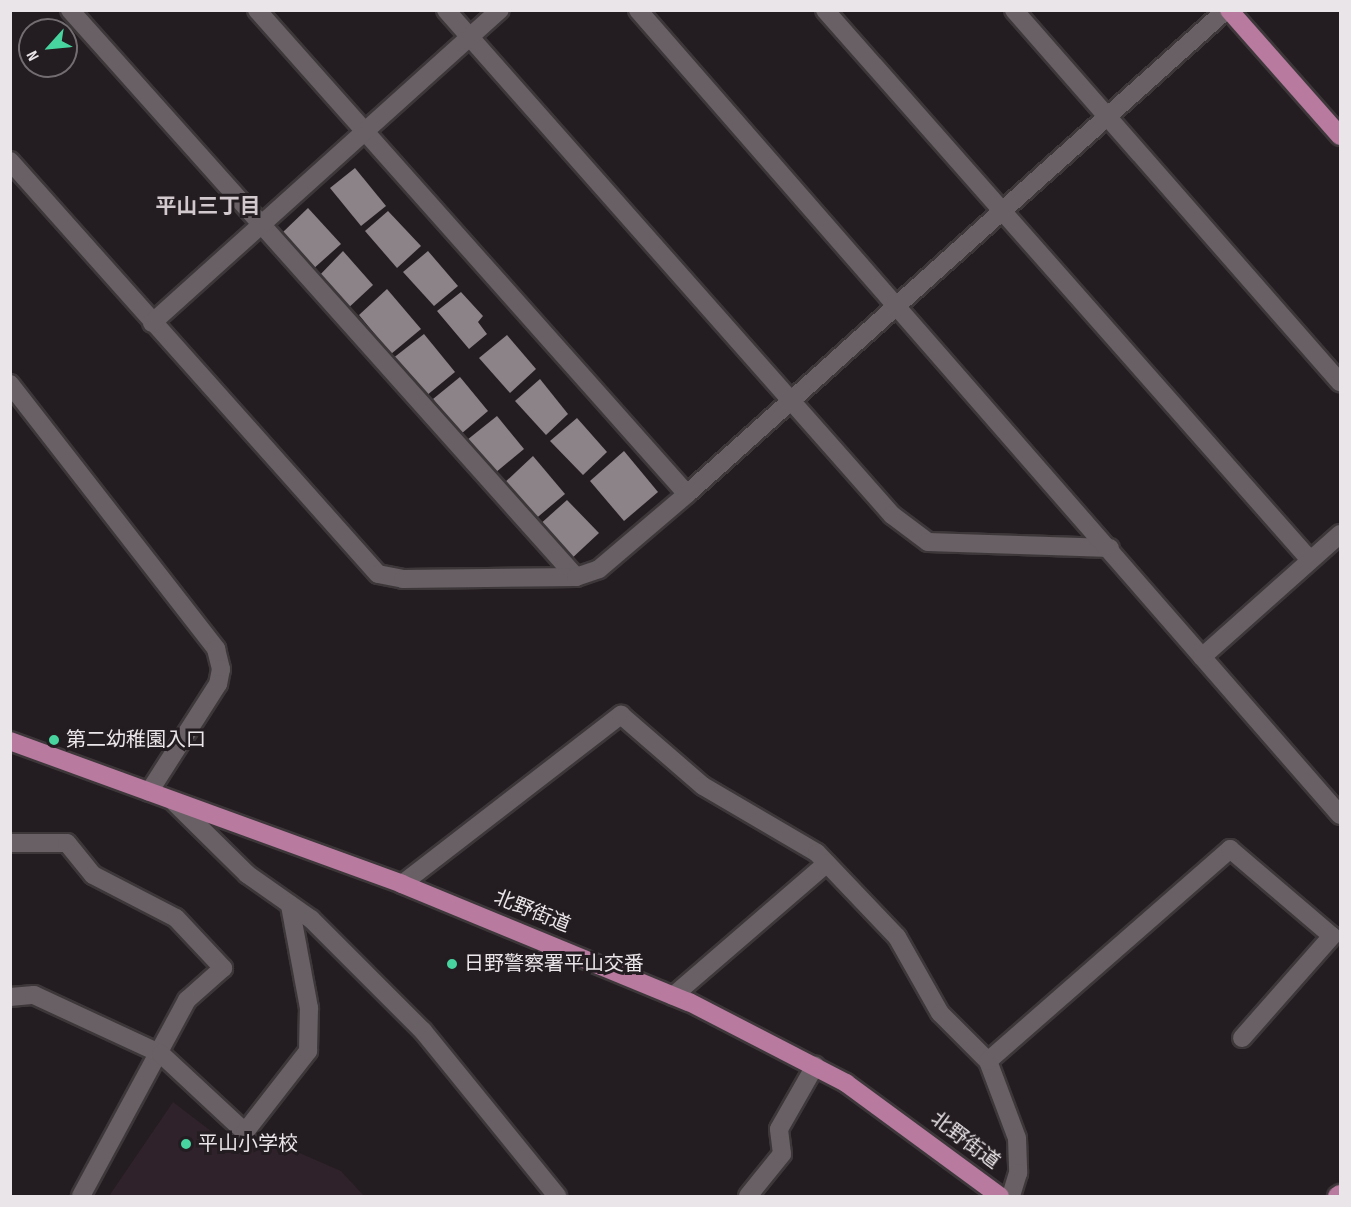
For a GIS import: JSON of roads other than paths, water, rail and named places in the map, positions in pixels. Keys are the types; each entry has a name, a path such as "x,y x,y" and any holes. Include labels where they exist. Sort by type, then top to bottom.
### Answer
{"main road":[{"path":"1228,10 1341,136"},
{"name":"北野街道","path":"10,741 402,884 673,996 815,1066 931,1141 1000,1197"}],"street":[{"path":"70,10 576,577"},
{"path":"257,10 687,494"},
{"path":"446,10 892,514 928,542 1110,548"},
{"path":"152,323 500,10"},
{"path":"638,10 1341,815"},
{"path":"825,10 1310,560"},
{"path":"1014,10 1341,383"},
{"path":"10,161 378,574 403,579 576,577 599,569 687,494 1228,10"},
{"path":"10,384 216,649 218,684 149,792"},
{"path":"1202,657 1341,534"},
{"path":"402,884 621,715 703,786 785,831 826,863 897,938 940,1013 988,1061 1017,1138 1018,1173 1011,1197"},
{"path":"173,801 247,874 290,905 423,1032 557,1197"},
{"path":"10,843 67,843 93,875 176,918 223,968 187,999 161,1054 81,1197"},
{"path":"988,1061 1230,849 1332,936 1242,1038"},
{"path":"673,996 826,863"},
{"path":"10,997 34,995 161,1054 245,1132 308,1051 309,1008 290,905"},
{"path":"748,1197 782,1154 779,1129 815,1066"}],"place":[{"name":"第二幼稚園入口","path":"54,740"},
{"name":"日野警察署平山交番","path":"452,964"},
{"name":"平山小学校","path":"186,1144"}],"district":[{"name":"平山三丁目","path":"208,207"}]}
